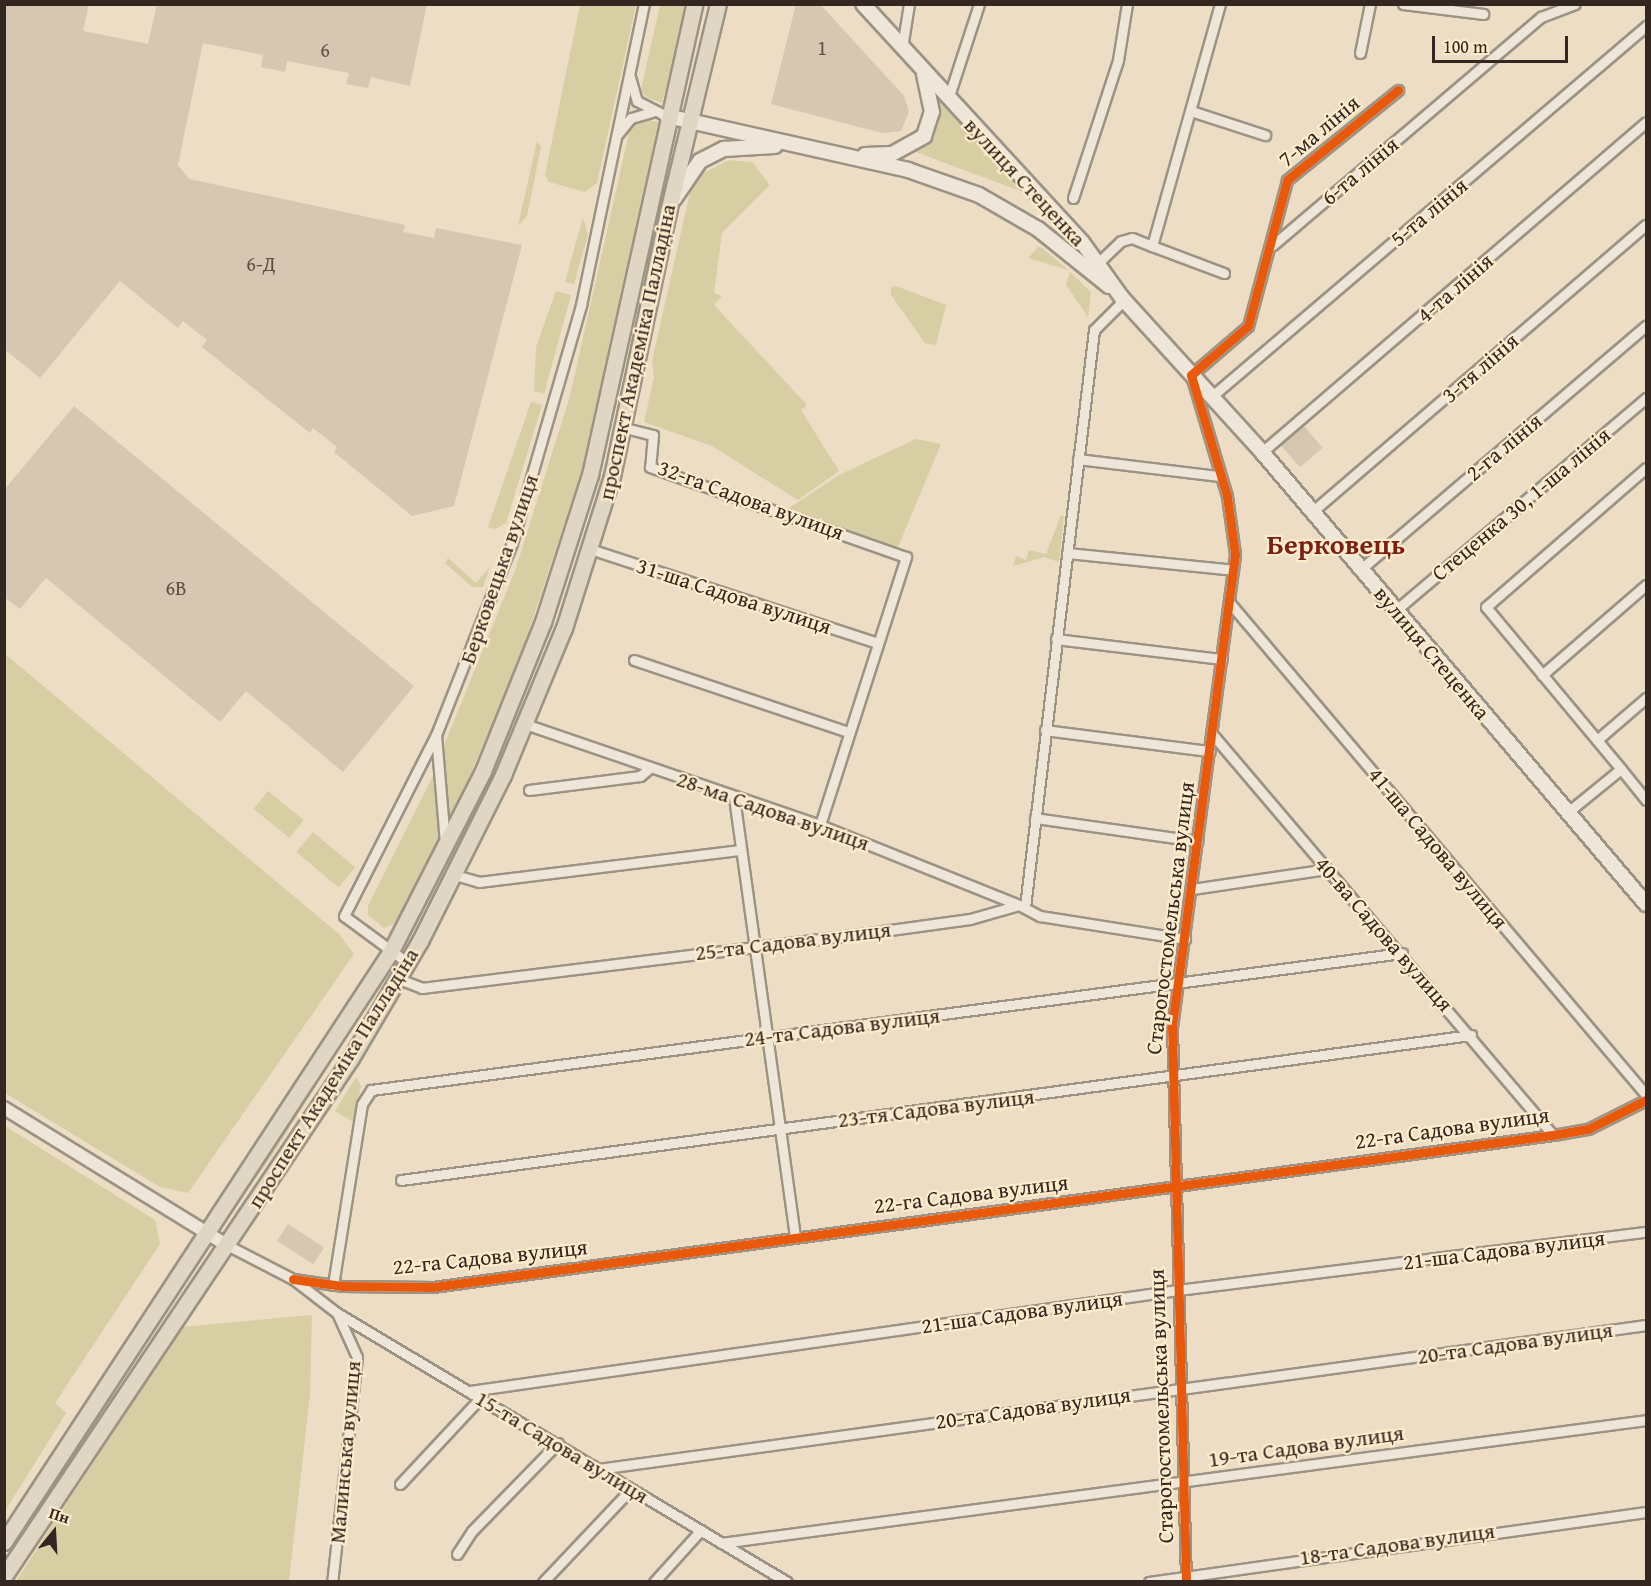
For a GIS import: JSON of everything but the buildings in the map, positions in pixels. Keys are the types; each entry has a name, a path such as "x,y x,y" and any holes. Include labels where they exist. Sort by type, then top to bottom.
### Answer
{"highway":[{"name":"проспект Академіка Палладіна","path":"4,1542 204,1232 391,951 446,847 503,723 569,546 602,425 667,116 694,4"},
{"name":"проспект Академіка Палладіна","path":"4,1576 227,1245 399,980 455,875 525,724 590,549 625,428 668,212 718,4"}],"main road":[{"name":"вулиця Стеценка","path":"863,4 1099,262 1122,298"},
{"path":"667,116 848,156 892,153 924,136 932,112 924,73"},
{"path":"668,212 691,169 724,149 803,146"},
{"name":"вулиця Стеценка","path":"848,156 979,195 1053,240 1122,298 1262,452 1647,904"}],"street":[{"name":"Берковецька вулиця","path":"391,951 344,916 436,735 512,543 581,305 612,146 644,4"},
{"path":"902,48 909,4"},
{"path":"948,99 979,4"},
{"path":"1073,198 1118,60 1127,4"},
{"path":"1152,246 1220,4"},
{"path":"1360,53 1370,4"},
{"path":"1403,4 1483,14"},
{"name":"6-та лінія","path":"1273,245 1541,17 1575,4"},
{"name":"5-та лінія","path":"1211,398 1647,26"},
{"name":"Берковецька вулиця","path":"612,146 626,122 652,112 633,94 629,65"},
{"name":"7-ма лінія","path":"1273,245 1287,180 1398,90"},
{"path":"1191,111 1265,135"},
{"path":"652,112 667,116"},
{"name":"4-та лінія","path":"1262,452 1647,122"},
{"name":"3-тя лінія","path":"1313,512 1647,225"},
{"path":"1099,262 1121,241 1132,238 1224,273"},
{"path":"1191,375 1248,326 1273,245"},
{"path":"1122,298 1094,330 1035,818 1022,906 1058,919 1185,939"},
{"name":"2-га лінія","path":"1361,569 1647,326"},
{"name":"Старогостомельська вулиця","path":"1186,1579 1171,1077 1177,983 1213,735 1233,570 1233,523 1191,375"},
{"name":"Стеценка 30, 1-ша лінія","path":"1396,610 1647,398"},
{"name":"32-га Садова вулиця","path":"625,428 653,435 650,466 906,557 878,643"},
{"path":"1078,459 1219,476"},
{"path":"1647,468 1487,605 1487,611 1647,800"},
{"name":"31-ша Садова вулиця","path":"590,549 878,643"},
{"path":"1067,553 1233,570"},
{"path":"1542,675 1647,585"},
{"name":"41-ша Садова вулиця","path":"1229,602 1647,1095"},
{"path":"1056,639 1222,659"},
{"path":"820,825 878,643"},
{"path":"634,660 848,732"},
{"path":"1597,740 1647,698"},
{"name":"28-ма Садова вулиця","path":"525,724 820,825 1022,906"},
{"path":"1045,730 1210,751"},
{"path":"436,735 446,847"},
{"name":"40-ва Садова вулиця","path":"1213,735 1402,953 1553,1135"},
{"path":"530,790 640,776 650,768"},
{"path":"1568,812 1621,769"},
{"path":"734,797 765,1036 781,1128 795,1236"},
{"path":"1035,818 1197,841"},
{"path":"455,875 479,882 740,850"},
{"path":"1192,889 1327,869"},
{"name":"25-та Садова вулиця","path":"399,980 422,988 970,919 1022,906"},
{"path":"391,951 408,963"},
{"name":"24-та Садова вулиця","path":"333,1285 362,1104 371,1090 1402,953"},
{"name":"23-тя Садова вулиця","path":"401,1180 1471,1035"},
{"name":"22-га Садова вулиця","path":"293,1279 333,1285 433,1287 795,1236 1553,1135 1588,1129 1647,1100"},
{"path":"4,1108 227,1245"},
{"name":"21-ша Садова вулиця","path":"470,1390 1178,1290 1647,1232"},
{"name":"Малинська вулиця","path":"227,1245 293,1279 337,1313 357,1357 332,1581"},
{"name":"15-та Садова вулиця","path":"337,1313 558,1443 780,1580"},
{"name":"20-та Садова вулиця","path":"598,1469 1647,1324"},
{"path":"400,1484 481,1397"},
{"name":"19-та Садова вулиця","path":"722,1543 1647,1420"},
{"path":"457,1554 472,1531 558,1443"},
{"path":"543,1581 631,1489"},
{"name":"18-та Садова вулиця","path":"1149,1581 1186,1579 1647,1512"},
{"path":"654,1581 701,1530"}],"shaded area":[{"path":"580,5 636,5 597,183 585,192 549,182 545,175"},
{"path":"660,5 688,5 662,103 646,97 641,90"},
{"path":"938,97 1023,192 913,151 921,145"},
{"path":"648,120 659,122 582,470 518,664 448,827 443,748 516,568 570,396 629,133 638,122"},
{"path":"537,141 541,147 527,216 518,226"},
{"path":"729,160 752,162 770,185 722,233 714,293 722,296 714,305 807,405 801,410 839,471 798,500 712,446 644,422 654,377 652,361 691,188 701,174"},
{"path":"583,217 588,235 574,284 565,282"},
{"path":"1038,247 1042,248 1068,270 1028,258"},
{"path":"1070,272 1091,292 1088,317 1066,285"},
{"path":"896,286 946,305 936,345 925,343 891,295 891,287"},
{"path":"556,291 571,295 544,394 534,391 536,347"},
{"path":"531,402 542,405 506,523 495,529 488,527"},
{"path":"916,439 941,444 898,547 783,512 841,474"},
{"path":"1061,515 1064,516 1059,562 1044,557 1013,566 1016,556 1026,560 1029,550 1046,554"},
{"path":"448,558 476,583 490,567 483,587 472,587 445,563"},
{"path":"4,653 339,934 354,954 188,1193 160,1187 5,1093"},
{"path":"434,774 439,842 396,923 384,928 368,915 368,906"},
{"path":"268,791 304,820 289,838 254,809"},
{"path":"313,832 355,867 338,887 296,852"},
{"path":"390,969 273,1154 225,1222 386,970"},
{"path":"356,1077 361,1086 353,1122 335,1111"},
{"path":"5,1126 155,1220 160,1244 55,1403 66,1413 5,1511"},
{"path":"312,1315 310,1394 289,1581 16,1581 182,1327"}],"cycle path":[{"path":"1186,1582 1172,1027 1235,554 1227,496 1191,375 1248,326 1287,180 1398,90"},
{"path":"293,1279 342,1286 433,1287 1553,1135 1588,1129 1646,1100"}],"district":[{"name":"Берковець","path":"1336,544"}]}
